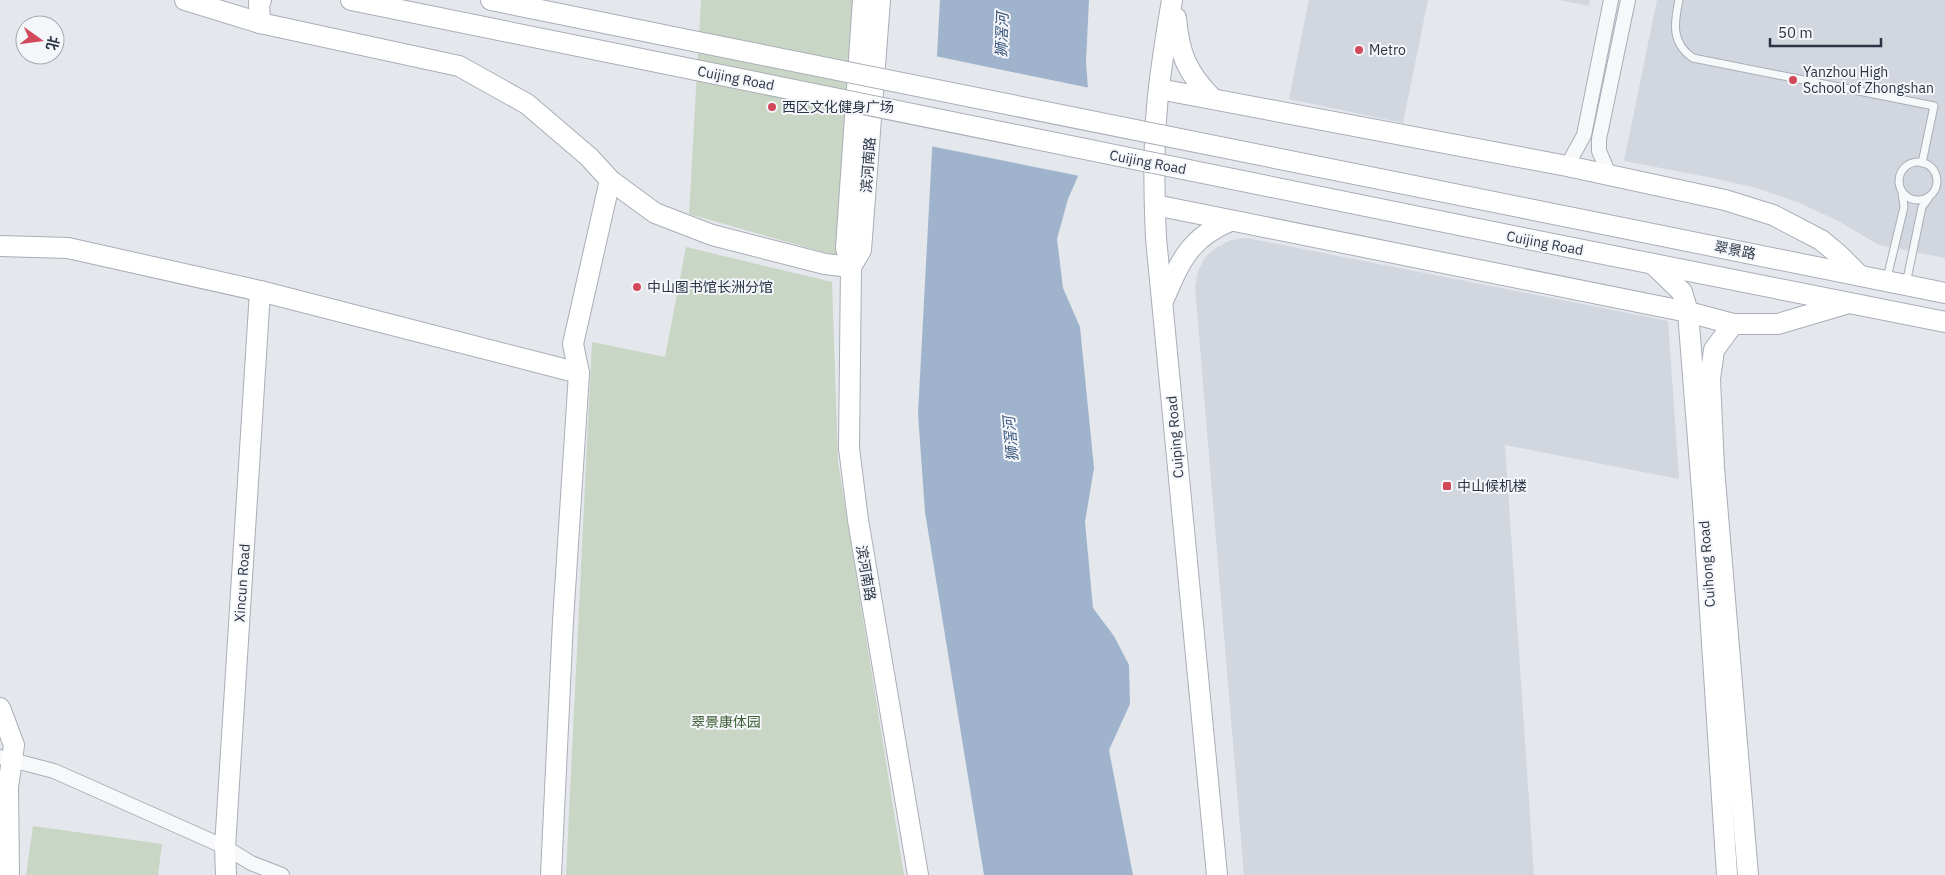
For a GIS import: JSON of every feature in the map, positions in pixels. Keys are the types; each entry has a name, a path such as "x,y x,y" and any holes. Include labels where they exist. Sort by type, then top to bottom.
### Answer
{"street":[{"path":"185,0 260,23 459,66 527,104 590,157 610,180 654,213 712,235 824,264 851,267"},
{"path":"260,0 260,23"},
{"name":"Cuijing Road","path":"351,0 1654,265 1945,322"},
{"name":"翠景路","path":"491,0 1945,292"},
{"name":"滨河南路","path":"863,0 846,248 851,267 850,457 858,520 918,875"},
{"name":"滨河南路","path":"851,267 861,250 880,0"},
{"path":"1174,0 1178,38 1182,55 1190,71 1212,98"},
{"name":"Cuiping Road","path":"1174,0 1159,89 1154,152 1154,205 1217,875"},
{"path":"1567,166 1584,135 1612,0"},
{"path":"1609,174 1599,151 1599,139 1628,0"},
{"path":"1159,89 1609,174 1725,200 1773,215 1821,240 1840,255 1858,274"},
{"path":"551,875 563,621 579,373 573,344 610,180"},
{"path":"1154,205 1688,312 1732,324 1778,324 1849,303"},
{"path":"1162,302 1178,265 1186,253 1205,234 1230,221"},
{"path":"0,246 68,248 260,291 579,373"},
{"name":"Cuihong Road","path":"1654,265 1682,292 1688,312 1703,503 1727,875"},
{"name":"Xincun Road","path":"226,875 225,847 260,291"},
{"name":"Cuihong Road","path":"1732,324 1714,350 1710,379 1714,468 1748,875"},
{"path":"0,708 9,754 9,875"},
{"path":"9,754 54,771 225,847 251,863 282,875"}],"lane":[{"path":"1679,0 1675,19 1676,35 1684,52 1693,58 1934,106 1922,163"},
{"path":"1922,163 1933,169 1937,180 1934,192 1922,207 1896,283 1904,207 1902,191 1899,185 1901,173 1910,164 1922,163"},
{"path":"1902,191 1911,199 1917,200 1929,197"}],"shaded area":[{"name":"Metro","path":"1309,0 1428,0 1403,123 1289,99"},
{"path":"1559,0 1590,0 1589,6"},
{"name":"Yanzhou High School of Zhongshan","path":"1657,0 1945,0 1945,258 1879,245 1840,222 1800,203 1757,188 1624,161"},
{"path":"1247,238 1668,321 1679,479 1505,445 1534,875 1244,875 1195,287 1198,271 1205,257 1217,247 1231,240"}],"green space":[{"name":"西区文化健身广场","path":"701,0 857,0 837,256 689,214"},
{"name":"翠景康体园","path":"686,247 832,282 838,462 904,875 566,875 592,342 665,357"},
{"path":"33,826 162,844 158,875 26,875"}],"water":[{"name":"狮滘河","path":"940,0 1089,0 1086,62 1092,144 1068,199 1057,239 1063,288 1080,327 1094,468 1085,522 1093,608 1114,636 1129,665 1130,704 1109,750 1133,875 984,875 925,512 918,414"}],"pier":[{"path":"935,56 1090,88 1094,144 1080,176 930,146"}],"place":[{"name":"Metro","path":"1359,50"},
{"name":"Yanzhou High School of Zhongshan","path":"1793,80"},
{"name":"西区文化健身广场","path":"772,107"},
{"name":"中山图书馆长洲分馆","path":"637,287"},
{"name":"中山候机楼","path":"1447,486"}]}
